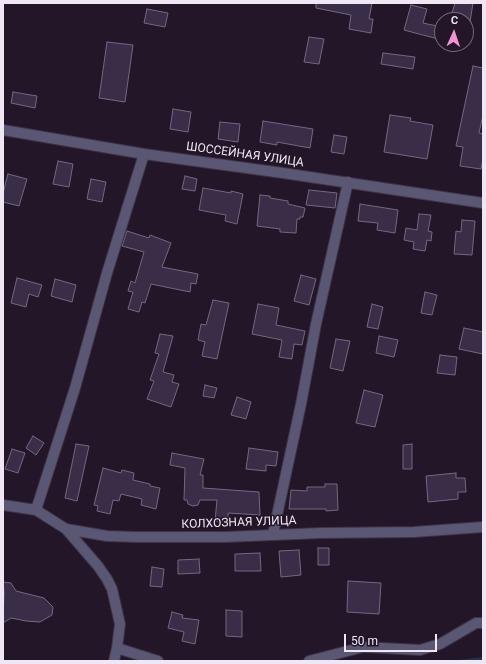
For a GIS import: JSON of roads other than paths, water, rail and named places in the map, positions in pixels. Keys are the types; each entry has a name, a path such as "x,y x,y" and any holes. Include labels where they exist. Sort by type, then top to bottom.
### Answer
{"street":[{"name":"ШОССЕЙНАЯ УЛИЦА","path":"3,130 144,154 348,182 483,203"},
{"path":"36,510 75,388 107,273 144,154"},
{"path":"273,534 318,316 348,182"},
{"name":"КОЛХОЗНАЯ УЛИЦА","path":"3,505 36,510 66,529 107,536 162,538 225,537 321,532 414,532 483,527"},
{"path":"66,529 108,579 112,589 120,624 114,661"},
{"path":"309,661 363,647 420,650 440,644 476,623 483,623"},
{"path":"117,648 158,661"}],"water":[{"path":"483,657 483,661 450,661"}]}
